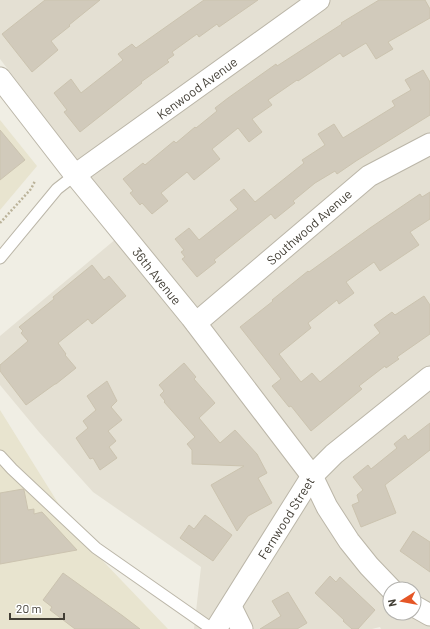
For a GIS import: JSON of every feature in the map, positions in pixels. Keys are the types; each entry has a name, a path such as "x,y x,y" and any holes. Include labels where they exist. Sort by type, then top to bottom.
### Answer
{"street":[{"name":"Kenwood Avenue","path":"74,175 320,0"},
{"name":"36th Avenue","path":"0,78 74,175 196,323 312,476 327,507 349,541 383,581"},
{"name":"Southwood Avenue","path":"196,323 369,176 430,144"},
{"name":"Fernwood Street","path":"216,629 312,476 334,454 430,377"},
{"path":"231,607 242,629"}],"lane":[{"path":"0,258 57,189 74,175"},
{"path":"0,456 96,548 212,629"}],"path":[{"path":"0,223 30,189 35,181"}],"shaded area":[{"path":"0,0 430,0 430,629 381,629 380,627 372,629 194,629 201,567 93,492 39,432 0,385 0,336 129,228 0,59"},
{"path":"0,120 37,166 0,210"},
{"path":"0,410 78,535 168,629 0,629"}],"building":[{"path":"45,0 100,0 51,41 58,50 32,72 2,34"},
{"path":"204,0 258,0 219,27 217,24 199,37 197,34 172,52 174,55 167,60 169,62 141,82 142,83 80,132 64,112 67,110 54,93 71,79 81,93 123,60 118,54 132,44 136,48"},
{"path":"379,0 425,0 430,9 430,18 388,42 393,49 376,59 366,43 343,57 340,53 268,100 272,105 252,119 262,132 249,142 238,128 212,149 220,159 194,180 187,172 161,193 168,201 152,214 142,203 140,205 130,193 133,191 123,179 143,163 145,165 174,141 176,143 217,111 215,108 276,64 277,66 342,24 341,23"},
{"path":"423,70 430,82 430,115 337,174 335,171 315,183 293,201 295,203 275,219 271,214 214,260 216,262 197,277 182,259 185,257 181,252 184,250 175,239 189,228 199,240 238,209 230,200 244,189 255,202 304,163 302,160 325,145 318,134 334,124 343,138 395,106 392,101 411,90 405,80"},
{"path":"0,130 25,160 0,180"},
{"path":"430,192 430,219 410,232 419,245 380,271 374,262 346,282 354,293 339,304 337,300 308,323 311,328 279,354 301,382 312,373 320,382 380,333 374,325 392,312 395,315 424,296 430,305 430,334 397,357 399,359 386,368 385,366 359,386 362,389 311,431 291,406 289,407 272,386 281,379 240,327 308,271 309,272 420,194 422,197"},
{"path":"92,265 104,280 109,276 126,296 92,324 88,319 58,343 66,354 65,355 76,368 26,405 0,371 0,365 28,341 21,333 23,331 19,327 54,299 53,297"},
{"path":"184,363 196,377 194,379 215,403 199,418 220,443 235,430 257,454 267,473 258,478 272,503 248,516 237,531 211,485 244,466 192,464 192,450 187,444 195,437 164,402 165,401 160,395 164,391 159,385"},
{"path":"107,381 117,401 111,407 122,420 108,431 116,441 109,447 117,458 100,470 93,458 90,459 76,438 88,428 83,421 96,410 87,396"},
{"path":"430,423 430,450 385,485 396,513 361,527 352,505 359,502 357,495 363,490 353,477 368,465 371,469 397,448 394,444 405,435 408,440"},
{"path":"23,489 28,510 34,509 34,514 42,512 77,550 0,564 0,493"},
{"path":"205,515 232,535 213,561 180,538 189,525 194,529"},
{"path":"413,531 430,542 430,572 400,551"},
{"path":"63,573 140,629 75,629 50,610 52,607 43,600"},
{"path":"330,576 336,582 340,577 375,610 358,629 352,629 315,593"},
{"path":"288,592 307,623 297,629 260,629 281,616 272,601"}]}
